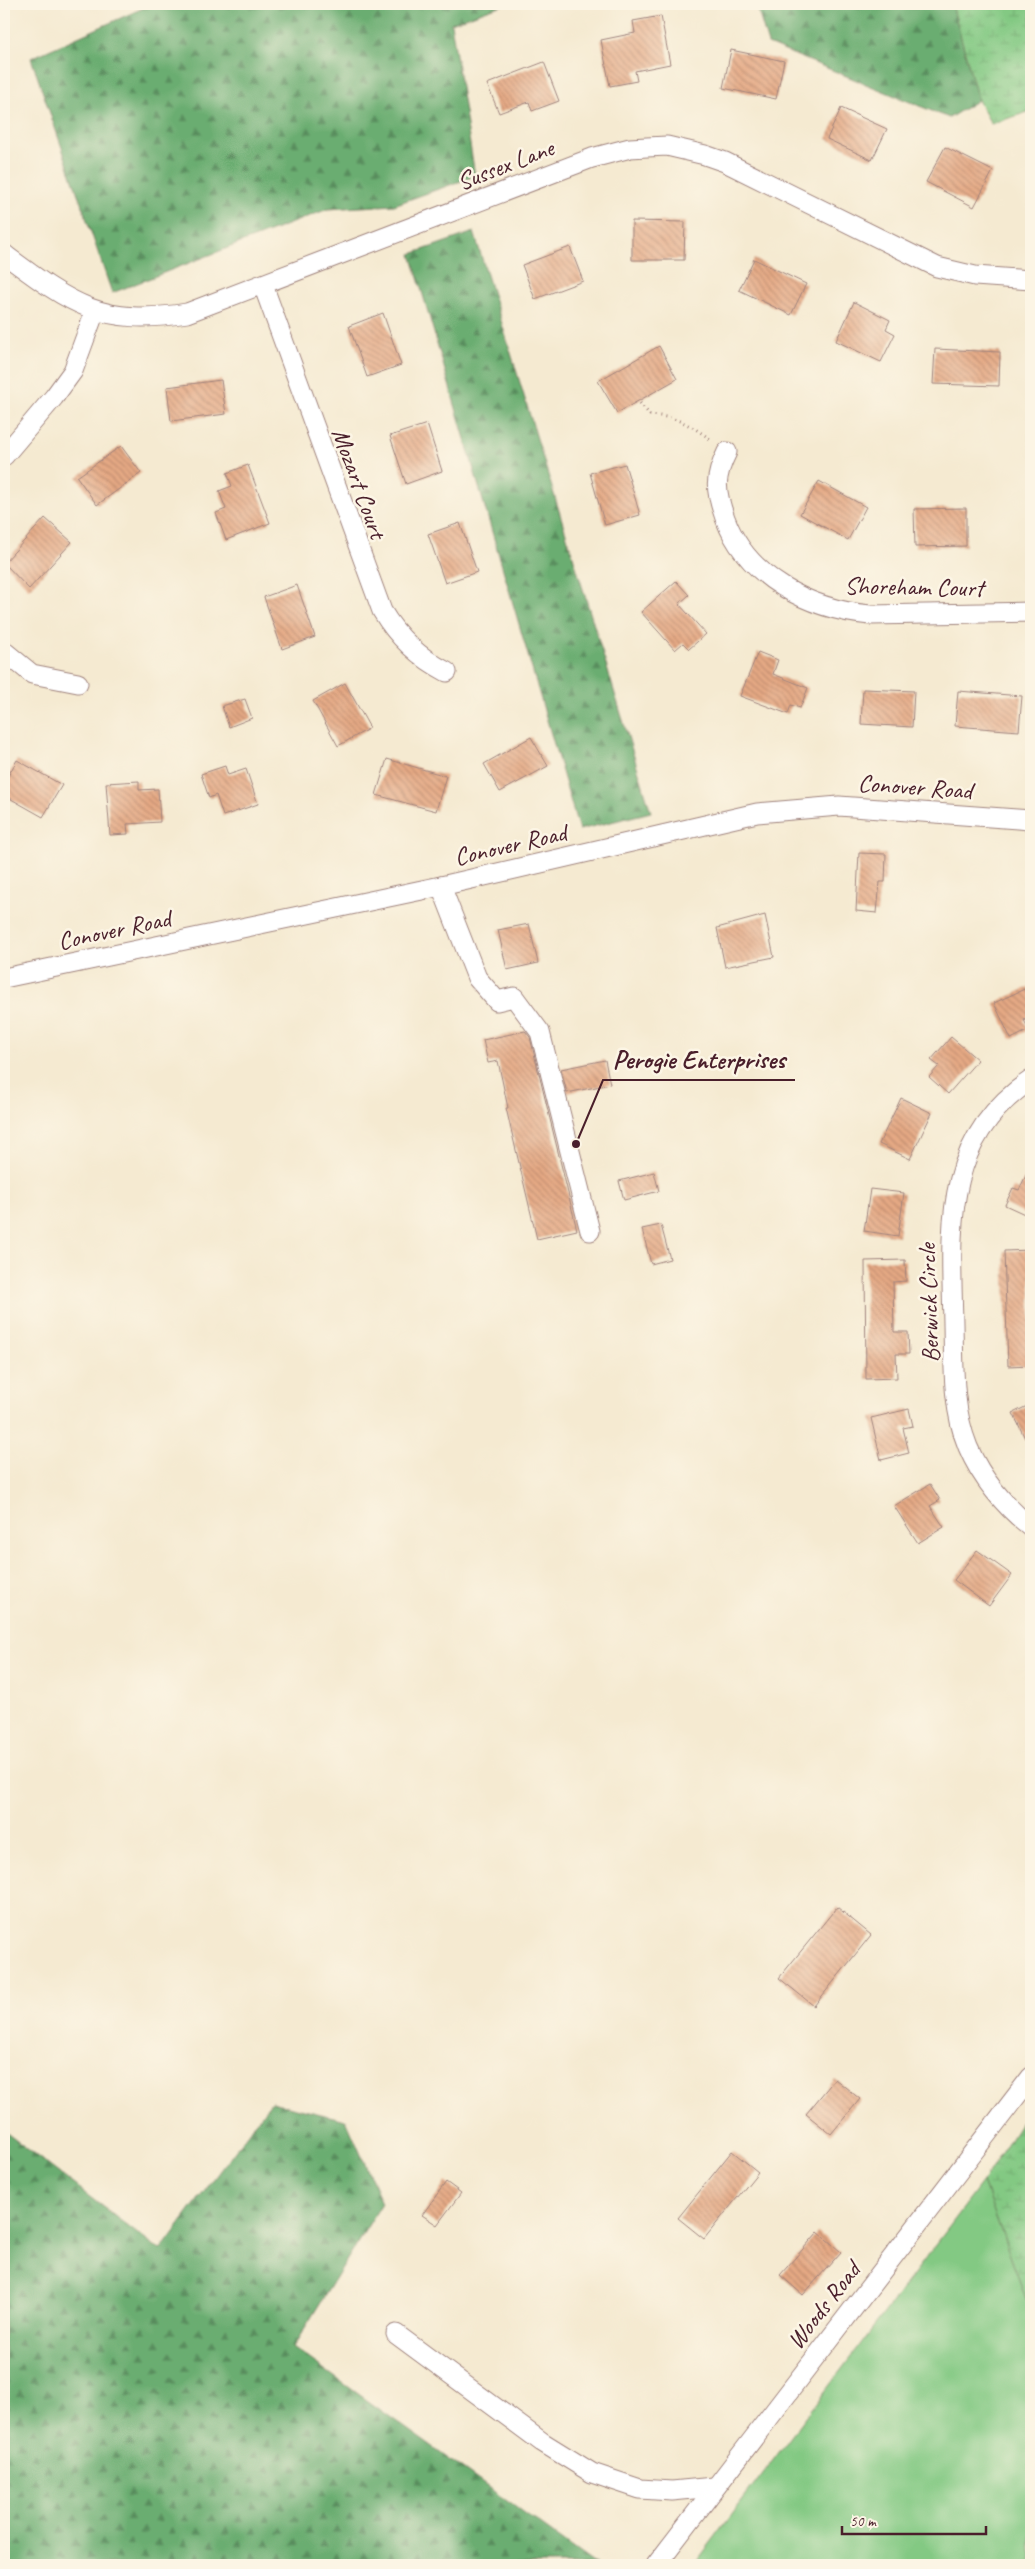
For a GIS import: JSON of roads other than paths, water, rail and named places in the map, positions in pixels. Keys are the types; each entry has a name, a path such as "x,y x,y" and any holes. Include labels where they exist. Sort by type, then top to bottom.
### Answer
{"street":[{"name":"Sussex Lane","path":"4,254 66,299 95,311 134,318 174,315 199,310 592,158 630,148 667,146 685,149 724,162 937,268 964,275 1031,280"},
{"name":"Mozart Court","path":"263,285 382,611 390,626 408,646 428,662 447,672"},
{"path":"4,456 64,385 79,356 95,311"},
{"name":"Shoreham Court","path":"728,452 716,478 719,501 729,529 739,546 760,570 802,598 847,613 870,616 1031,612"},
{"path":"4,651 32,674 78,684"},
{"name":"Conover Road","path":"4,978 441,886 758,813 798,807 880,807 1031,820"},
{"path":"441,886 477,978 497,1001 514,997 540,1032 590,1232"},
{"name":"Berwick Circle","path":"1031,1080 997,1109 970,1151 955,1192 951,1228 957,1406 968,1447 978,1467 995,1492 1016,1515 1031,1527"},
{"name":"Woods Road","path":"656,2565 714,2487 1031,2077"},
{"path":"396,2334 542,2442 592,2473 640,2489 672,2491 714,2487"}],"place":[{"name":"Perogie Enterprises","path":"576,1144"}]}
